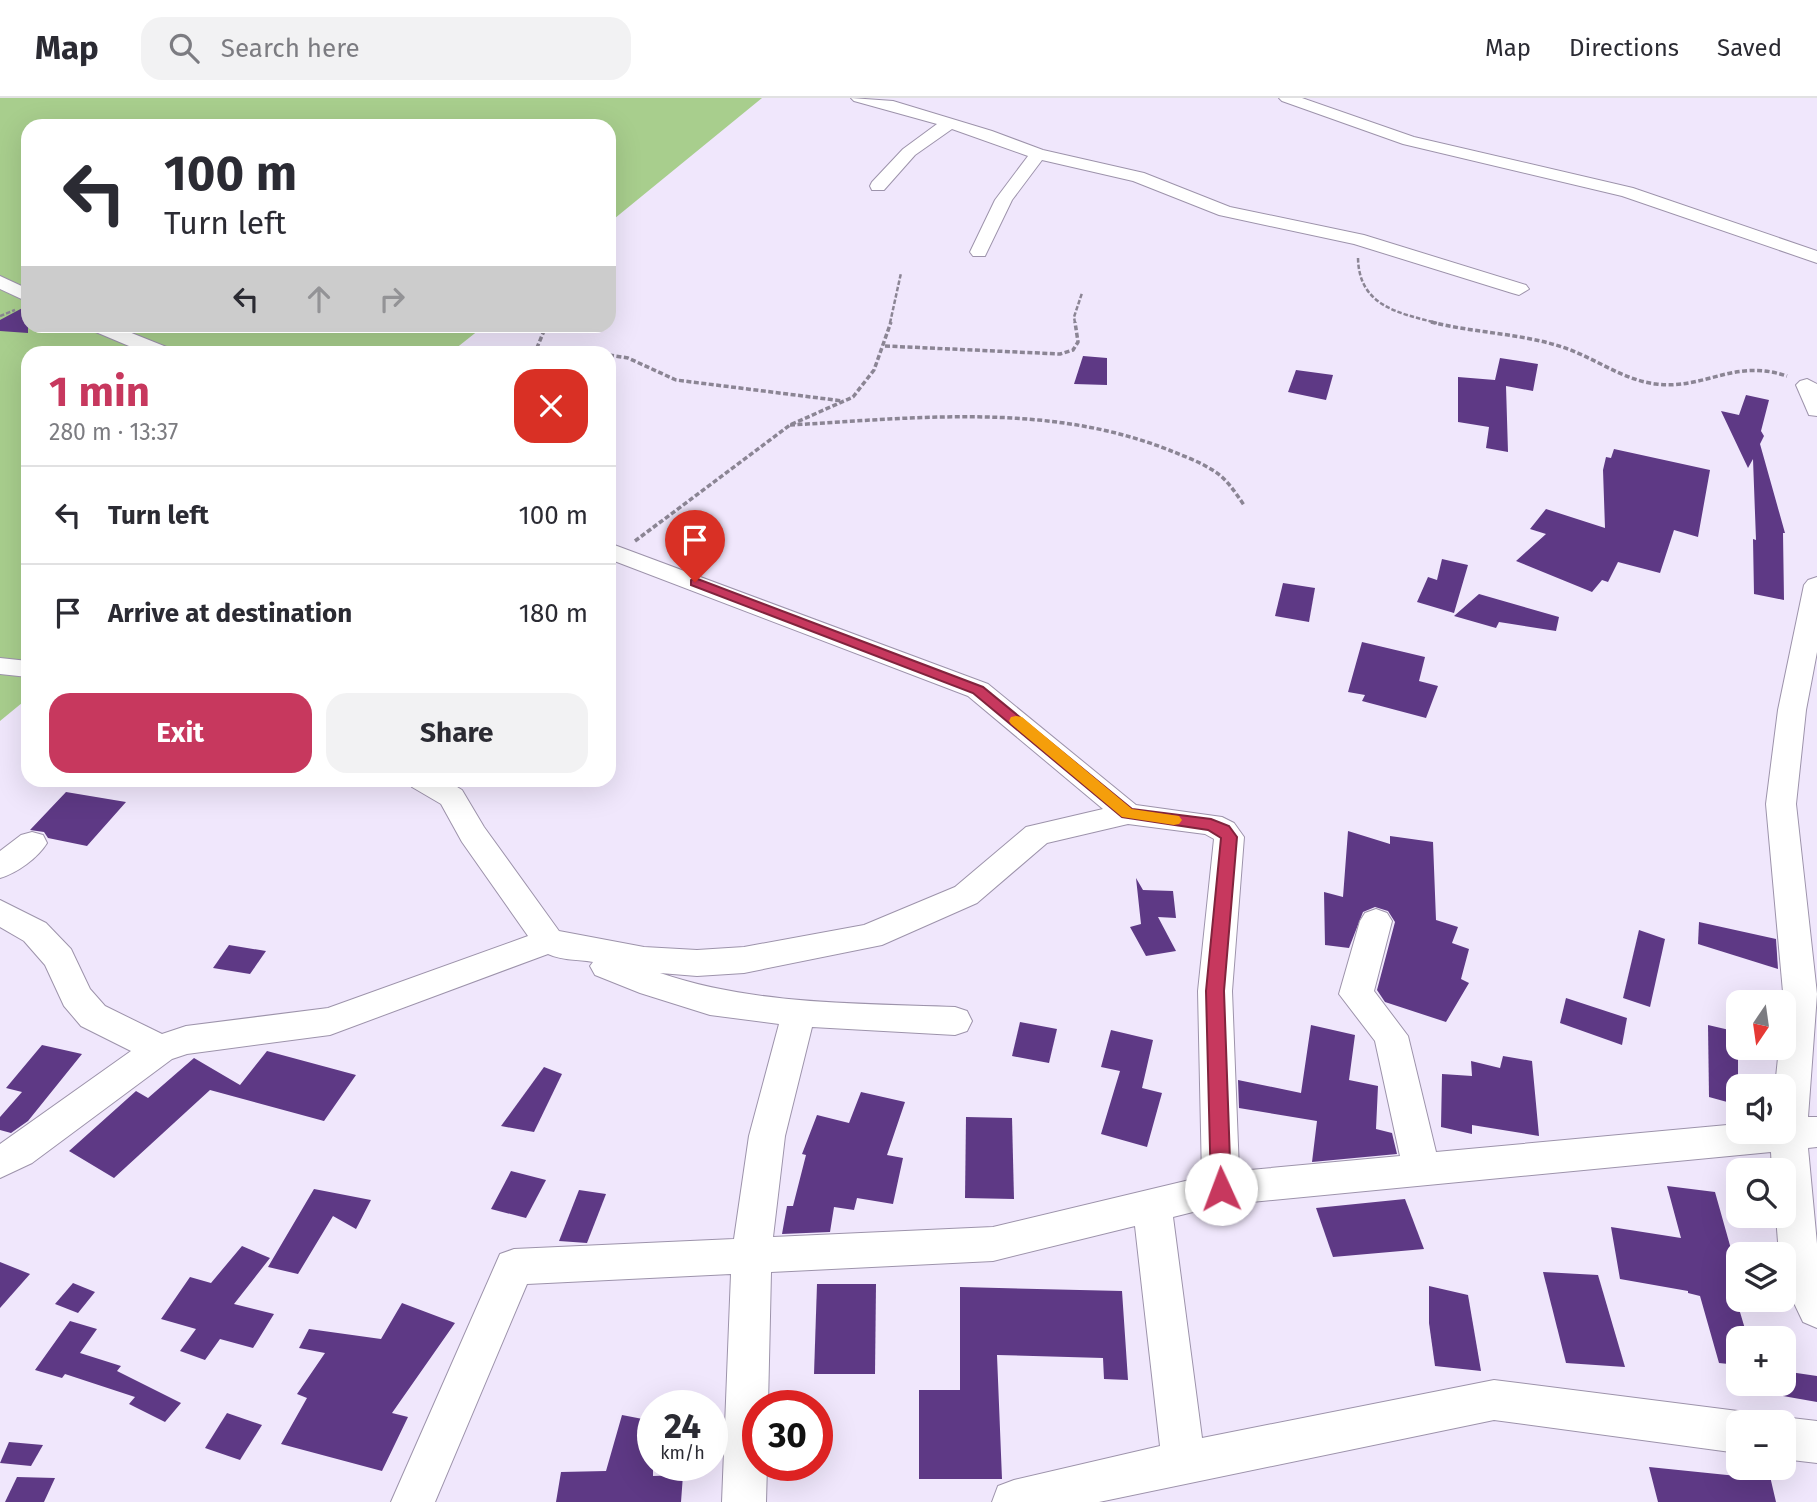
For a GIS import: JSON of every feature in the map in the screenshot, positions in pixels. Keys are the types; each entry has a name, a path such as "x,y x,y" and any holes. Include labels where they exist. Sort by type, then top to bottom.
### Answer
{"street":[{"path":"859,98 949,122 1038,154 1138,177 1226,211 1359,239 1520,289"},
{"path":"1287,98 1409,141 1627,192 1817,257"},
{"path":"878,186 909,152 949,122"},
{"path":"979,252 989,221 1007,189 1038,154"},
{"path":"0,282 21,292"},
{"path":"115,333 147,346"},
{"path":"1807,385 1817,410"},
{"path":"616,553 978,690 1128,814"},
{"path":"1817,585 1792,710 1781,804 1801,1003 1803,1133 1800,1273 1817,1309"},
{"path":"0,666 21,668"},
{"path":"434,787 452,797 473,834 549,941 643,981 710,1002 799,1013 955,1021"},
{"path":"0,1161 19,1152 160,1049 186,1040 330,1021 549,941 643,960 697,963 744,960 870,936 967,895 1037,835 1128,814 1211,824 1223,830 1229,837 1215,991 1221,1189"},
{"path":"0,867 32,843"},
{"path":"0,912 35,932 59,958 76,997 93,1016 160,1049"},
{"path":"1376,921 1356,994 1391,1036 1422,1171"},
{"path":"744,1502 752,1256 762,1162 776,1095 799,1013"},
{"path":"413,1502 514,1266 993,1244 1221,1189 1803,1133"},
{"path":"1152,1204 1184,1462"},
{"path":"1014,1502 1099,1491 1184,1462 1494,1400 1726,1430"},
{"path":"1796,1440 1817,1442"}],"path":[{"path":"1359,239 1358,277 1364,290 1378,302 1409,315 1559,346 1645,383 1684,384 1735,369 1759,369 1778,372 1807,385"},
{"path":"616,551 790,425 860,391 878,365 885,346 901,273"},
{"path":"885,346 1060,354 1073,350 1079,342 1074,317 1083,293"},
{"path":"616,356 628,358 676,380 844,401"},
{"path":"790,425 978,416 1092,426 1135,436 1204,465 1222,477 1244,505"}],"green space":[{"path":"0,98 762,98 616,217 616,119 21,119 21,333 475,333 459,346 21,346 21,704 0,721"}],"building":[{"path":"21,309 21,332 0,331 0,320"},
{"path":"1083,356 1107,358 1107,385 1074,384"},
{"path":"1500,358 1538,364 1533,391 1506,386 1508,452 1486,448 1489,427 1458,422 1458,377 1495,380"},
{"path":"1296,370 1333,375 1326,400 1288,392"},
{"path":"1746,395 1769,400 1761,431 1764,436 1760,444 1785,533 1784,600 1754,594 1753,539 1756,540 1753,459 1748,468 1721,411 1739,415"},
{"path":"1614,449 1710,470 1698,537 1674,530 1660,573 1618,562 1608,582 1602,580 1592,592 1516,561 1546,534 1530,529 1546,509 1605,528 1603,470 1606,457 1611,458"},
{"path":"1442,559 1468,565 1454,613 1417,602 1428,577 1437,580"},
{"path":"1283,583 1315,588 1309,622 1275,616"},
{"path":"1479,594 1559,617 1556,631 1499,622 1496,628 1454,616"},
{"path":"1362,642 1425,657 1419,681 1438,686 1426,718 1362,701 1365,695 1348,692"},
{"path":"66,792 126,802 87,846 48,838 44,832 30,830"},
{"path":"1348,831 1390,844 1390,836 1433,842 1436,920 1458,927 1452,943 1469,949 1461,979 1469,983 1446,1022 1385,1002 1377,990 1395,922 1388,911 1375,907 1363,912 1349,948 1325,945 1324,892 1343,897"},
{"path":"1136,878 1143,890 1173,891 1176,918 1158,917 1176,951 1146,956 1130,927 1141,924"},
{"path":"1699,922 1776,939 1778,969 1698,944"},
{"path":"1639,930 1665,939 1650,1007 1623,998"},
{"path":"229,945 266,951 250,974 213,968"},
{"path":"1566,998 1627,1018 1622,1045 1560,1023"},
{"path":"1020,1022 1057,1029 1049,1063 1012,1056"},
{"path":"1311,1025 1355,1035 1349,1080 1378,1086 1376,1129 1392,1133 1397,1154 1312,1162 1317,1121 1239,1108 1238,1080 1301,1093"},
{"path":"1708,1025 1726,1029 1726,1060 1738,1060 1738,1074 1726,1074 1726,1102 1709,1097"},
{"path":"1111,1030 1153,1040 1142,1088 1162,1093 1147,1147 1101,1134 1120,1071 1101,1067"},
{"path":"42,1045 82,1054 28,1121 11,1133 0,1130 0,1117 22,1092 6,1088"},
{"path":"267,1051 356,1075 324,1121 210,1090 114,1178 69,1151 136,1091 148,1098 194,1058 240,1085"},
{"path":"1503,1056 1532,1061 1539,1136 1472,1125 1472,1134 1441,1127 1442,1074 1472,1076 1471,1061 1500,1068"},
{"path":"544,1067 562,1074 534,1132 501,1126"},
{"path":"861,1092 905,1102 887,1155 903,1158 893,1204 857,1198 854,1210 834,1207 830,1232 782,1234 787,1206 793,1206 806,1155 802,1154 817,1115 849,1123"},
{"path":"966,1117 1012,1118 1014,1199 965,1198"},
{"path":"511,1171 546,1180 526,1218 491,1209"},
{"path":"1667,1186 1715,1192 1729,1242 1726,1242 1726,1312 1740,1312 1744,1326 1726,1326 1726,1364 1719,1363 1700,1296 1688,1291 1620,1279 1611,1227 1681,1238"},
{"path":"314,1189 371,1200 356,1229 333,1216 298,1274 268,1267"},
{"path":"579,1190 606,1194 587,1243 559,1241"},
{"path":"1405,1199 1424,1249 1333,1257 1316,1208"},
{"path":"242,1246 270,1258 234,1304 274,1314 253,1348 220,1339 205,1360 180,1351 196,1329 161,1319 190,1277 211,1283"},
{"path":"0,1262 30,1274 0,1308"},
{"path":"1543,1272 1598,1275 1625,1367 1566,1363"},
{"path":"73,1283 95,1292 78,1313 55,1304"},
{"path":"817,1284 876,1284 875,1374 814,1374"},
{"path":"1429,1286 1468,1295 1481,1371 1435,1366 1429,1323"},
{"path":"960,1287 1122,1291 1128,1380 1104,1379 1103,1358 997,1355 1002,1479 919,1479 919,1390 960,1390"},
{"path":"402,1303 455,1323 392,1413 408,1417 382,1471 281,1444 307,1398 297,1394 325,1353 299,1348 309,1329 381,1339"},
{"path":"70,1321 97,1329 80,1353 121,1366 117,1371 181,1403 165,1422 129,1404 135,1397 65,1374 62,1378 35,1370"},
{"path":"1796,1373 1817,1376 1817,1402 1783,1396 1796,1396"},
{"path":"227,1413 262,1425 240,1460 205,1448"},
{"path":"622,1415 637,1418 637,1481 683,1481 681,1502 556,1502 561,1472 606,1471"},
{"path":"9,1442 43,1445 31,1466 0,1463"},
{"path":"1649,1467 1726,1475 1726,1480 1771,1480 1776,1502 1658,1502"},
{"path":"17,1477 55,1478 44,1502 5,1502"}],"slow traffic":[{"path":"1016,721 1128,814 1174,820"}],"route":[{"path":"695,582 978,690 1128,814 1211,824 1223,830 1229,837 1215,991 1221,1189"}]}
